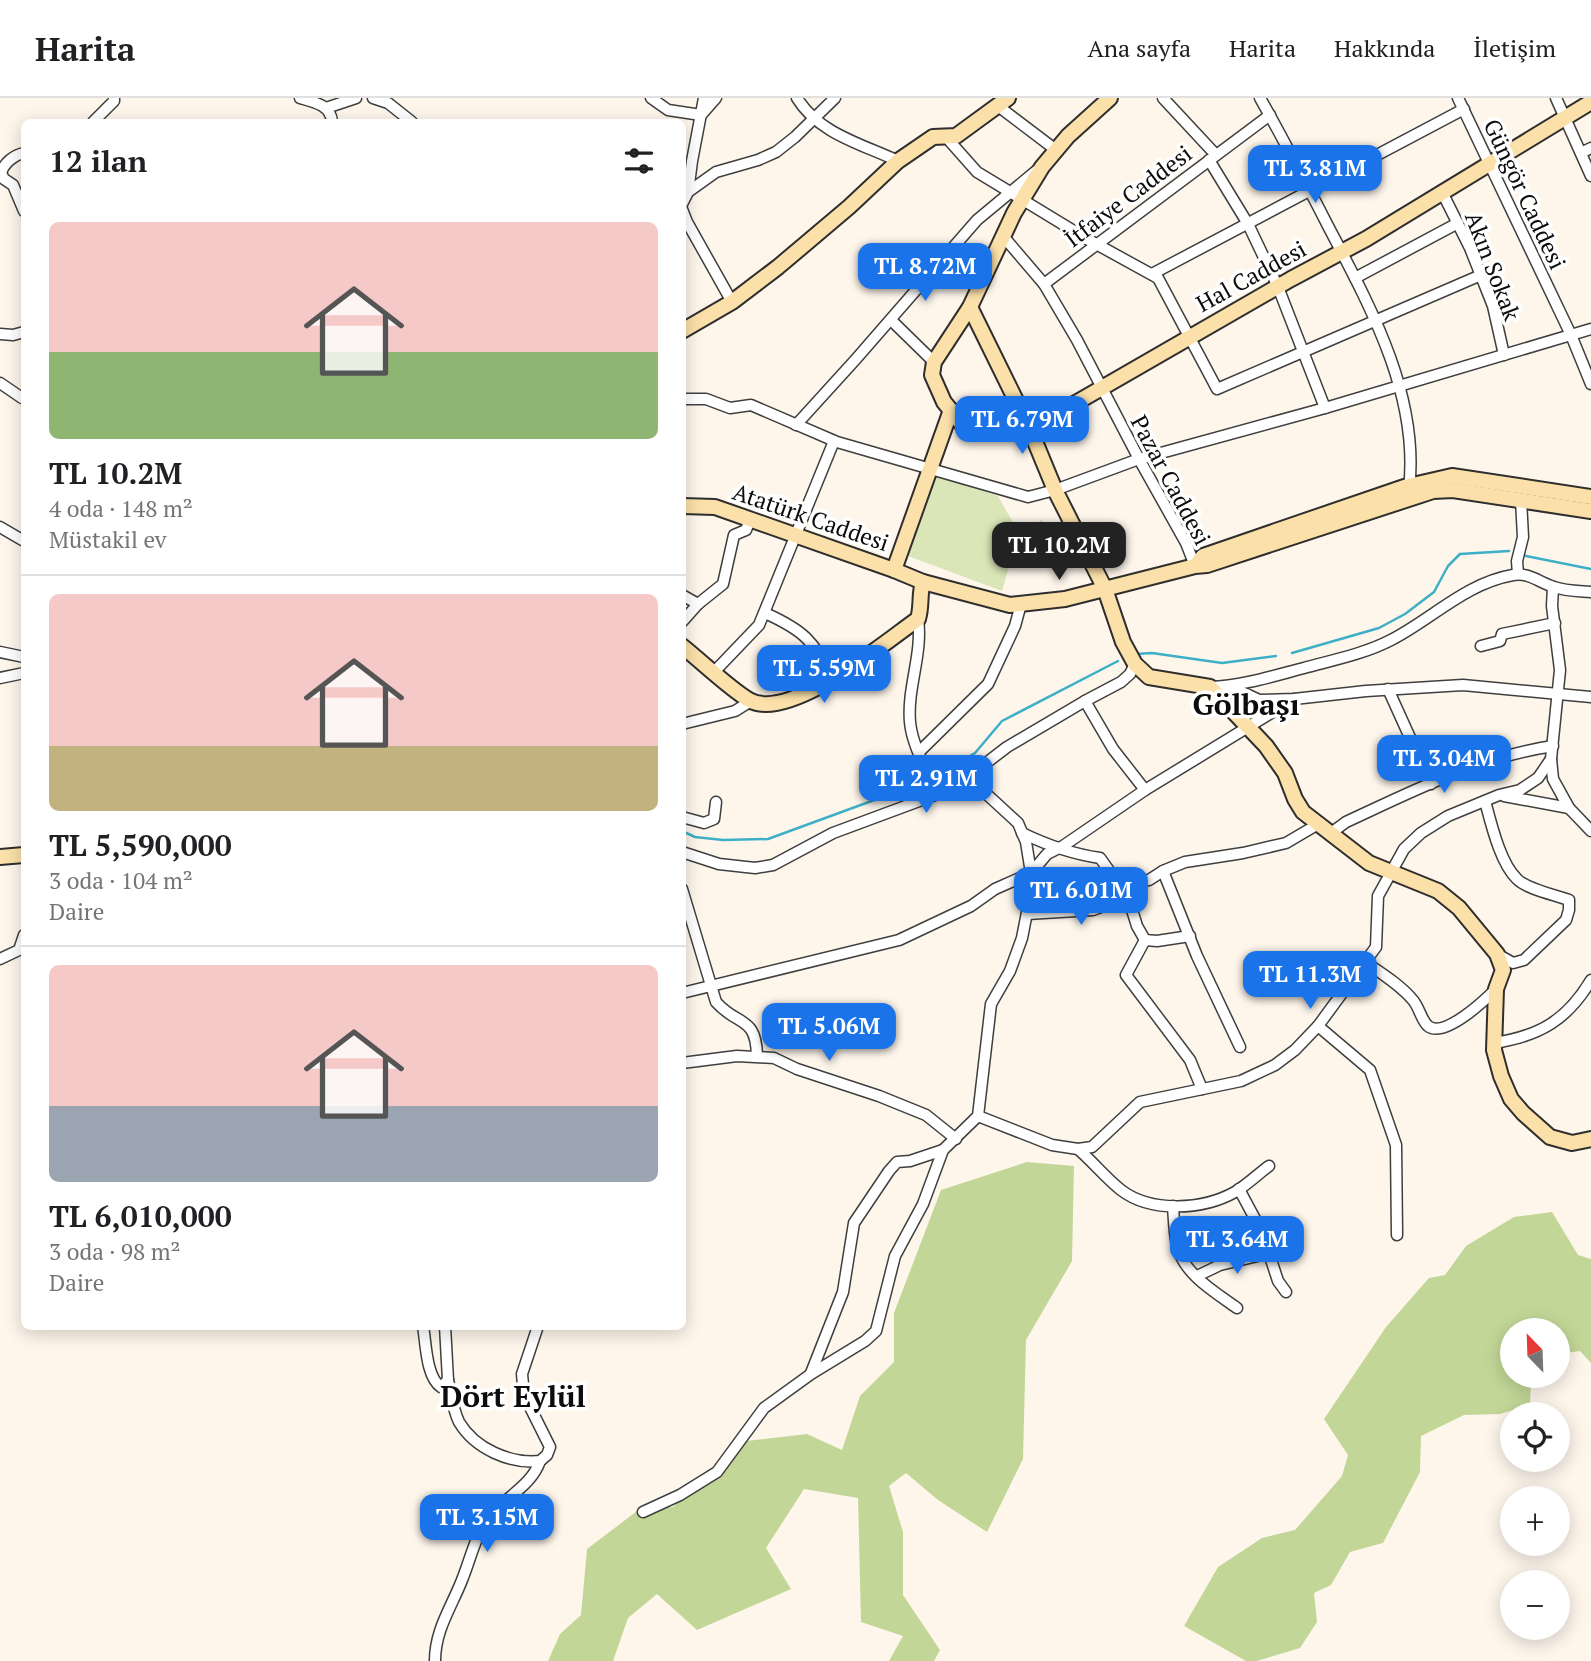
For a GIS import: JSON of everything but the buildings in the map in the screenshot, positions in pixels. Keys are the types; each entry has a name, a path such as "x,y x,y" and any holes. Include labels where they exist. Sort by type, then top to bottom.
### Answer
{"street":[{"path":"96,119 114,98"},
{"path":"300,98 326,108 332,119"},
{"path":"326,108 356,98"},
{"path":"373,98 388,103 408,119"},
{"path":"651,98 668,110 701,116"},
{"path":"686,197 687,162 704,98"},
{"path":"701,116 716,98"},
{"path":"797,98 804,108 839,136 898,160"},
{"path":"688,192 716,172 776,152 835,98"},
{"path":"796,425 977,220 1016,195 1056,150 1110,98"},
{"path":"1163,98 1212,158 1248,223 1278,286 1325,408"},
{"path":"1260,98 1376,320 1399,386 1412,445 1408,493"},
{"name":"Güngör Caddesi","path":"1458,98 1571,335 1591,384"},
{"path":"1556,98 1586,151 1591,176"},
{"path":"686,329 732,302 849,207 898,160 933,137 956,136 969,129 1003,102 1056,150"},
{"name":"Hal Caddesi","path":"951,410 961,423 984,429 1029,427 1342,252 1591,102"},
{"path":"1152,274 1464,109"},
{"name":"İtfaiye Caddesi","path":"1044,284 1270,115"},
{"path":"946,137 977,172 1158,278 1217,389 1481,275"},
{"path":"21,154 3,166 1,173 4,179 13,185 21,204"},
{"name":"Akın Sokak","path":"1442,192 1493,306 1504,355"},
{"path":"894,570 951,410 944,402 932,375 934,362 970,307 1003,236 1016,195"},
{"path":"686,219 732,302"},
{"path":"1355,278 1458,223"},
{"name":"Pazar Caddesi","path":"1003,236 1044,284 1077,340 1139,460 1186,543 1195,566"},
{"path":"970,307 1029,427 1055,490 1105,589 1123,642 1135,664 1149,677 1210,687 1228,686 1349,656 1388,641 1419,624 1450,600 1518,574 1553,587 1591,592"},
{"path":"891,320 934,362"},
{"path":"686,399 706,399 730,408 751,405 834,441 1028,497 1139,460 1591,329"},
{"path":"0,334 21,333"},
{"path":"0,383 21,396"},
{"path":"714,672 752,636 765,613 834,441"},
{"path":"1408,493 1452,476 1591,497"},
{"path":"1408,493 1452,490 1591,511"},
{"name":"Atatürk Caddesi","path":"686,506 715,507 923,582 1010,605 1065,599 1195,566 1203,556 1408,493"},
{"path":"1518,574 1517,561 1523,537 1521,500"},
{"path":"686,618 723,584 734,535 746,530 750,519"},
{"path":"0,527 21,539"},
{"path":"923,582 919,594 922,606 918,619 921,638 910,723 919,752 938,794"},
{"path":"1553,587 1560,670 1551,759 1553,779 1569,808 1591,831"},
{"path":"686,596 698,604"},
{"path":"919,752 988,684 1015,626 1021,604"},
{"path":"765,613 802,632 815,647 833,678"},
{"path":"686,649 751,701 768,705 789,701 811,692 918,619"},
{"path":"1481,646 1500,642 1502,634 1555,623"},
{"path":"0,652 21,656"},
{"path":"686,853 719,864 755,868 773,865 833,833 938,794 968,778 1007,747 1121,682 1130,674 1135,664"},
{"path":"0,678 21,674"},
{"path":"1228,686 1259,700 1463,685 1591,697"},
{"path":"1210,687 1250,726 1285,773 1303,812 1369,863 1438,891 1459,908 1497,954 1503,970 1496,989 1493,1050 1511,1099 1550,1137 1572,1143 1591,1139"},
{"path":"1388,690 1431,783"},
{"path":"686,992 899,940 971,906 995,889 1031,873 1047,854 1144,790 1294,699"},
{"path":"686,723 735,711 751,701"},
{"path":"1085,701 1113,749 1144,790"},
{"path":"1123,887 1149,880 1185,862 1286,843 1346,822 1483,762 1517,752 1553,746"},
{"path":"978,1116 1052,1145 1079,1149 1092,1147 1140,1102 1241,1082 1275,1065 1296,1050 1318,1026 1376,947 1378,896 1404,849 1421,833 1448,817 1499,795 1520,790 1538,778 1551,759"},
{"path":"811,1374 843,1292 855,1223 897,1162 910,1161 943,1150 978,1116 991,1004 1010,971 1022,938 1031,892 1031,873 1018,823 968,778"},
{"path":"1499,795 1569,808"},
{"path":"1485,801 1494,836 1517,880 1569,900 1566,920 1524,960 1513,962 1497,954"},
{"path":"686,818 704,823 714,819 716,802"},
{"path":"1022,833 1076,855 1100,858 1123,887 1145,940"},
{"path":"0,857 21,855"},
{"path":"1163,871 1197,957 1240,1047"},
{"path":"1027,914 1093,910 1128,897"},
{"path":"686,900 716,1002 726,1013 751,1027 756,1037 757,1056"},
{"path":"1145,940 1157,942 1190,936"},
{"path":"1145,940 1126,975 1189,1060 1202,1089"},
{"path":"0,959 21,949"},
{"path":"1365,962 1405,991 1418,1005 1426,1025 1440,1030 1479,1005 1496,989"},
{"path":"1494,1043 1521,1039 1545,1028 1568,1012 1591,980"},
{"path":"1318,1026 1370,1070 1396,1145 1397,1235"},
{"path":"686,1063 757,1056 774,1058 797,1069 879,1096 926,1115 956,1139"},
{"path":"1079,1149 1121,1190 1138,1201 1172,1206 1194,1205 1239,1189 1269,1166"},
{"path":"643,1513 680,1495 716,1472 764,1408 876,1331 895,1256 923,1204 943,1150"},
{"path":"1239,1189 1270,1253 1278,1281 1286,1292"},
{"path":"1172,1206 1177,1247 1186,1265 1237,1308"},
{"path":"1197,1276 1220,1265 1270,1253"},
{"path":"424,1330 431,1371 436,1383 441,1387 448,1380"},
{"path":"445,1330 448,1380 459,1422 474,1440 494,1454 540,1461"},
{"path":"435,1661 437,1634 462,1580 478,1534 495,1510 533,1475 550,1447 524,1395 522,1374 537,1330"}],"green space":[{"path":"933,475 998,496 1019,533 1002,591 908,556"},
{"path":"1041,519 1062,556 1020,552"},
{"path":"1027,1162 1074,1166 1072,1261 1026,1340 1023,1459 987,1532 938,1500 906,1473 889,1486 903,1532 903,1595 940,1650 934,1661 889,1661 903,1636 861,1622 858,1498 804,1489 766,1548 791,1589 697,1630 657,1594 628,1618 613,1661 548,1661 560,1634 581,1615 587,1549 637,1511 673,1507 746,1441 807,1434 842,1450 860,1396 894,1362 894,1313 941,1190"},
{"path":"1552,1212 1578,1255 1591,1259 1591,1363 1580,1351 1570,1352 1570,1318 1500,1318 1500,1388 1531,1388 1530,1402 1500,1402 1500,1414 1464,1415 1421,1436 1420,1472 1383,1543 1350,1552 1331,1585 1314,1593 1317,1622 1300,1648 1257,1661 1246,1661 1184,1626 1218,1567 1262,1538 1295,1530 1342,1476 1348,1455 1324,1419 1386,1327 1429,1278 1445,1275 1466,1246 1514,1217"}],"waterway":[{"path":"1292,653 1379,628 1405,614 1434,592 1448,566 1460,554 1509,551"},
{"path":"1526,556 1591,569"},
{"path":"1136,654 1152,653 1222,663 1276,656"},
{"path":"936,776 975,753 1002,721 1118,661"},
{"path":"686,833 695,837 723,840 768,839 918,784"}],"district":[{"name":"Gölbaşı","path":"1246,704"},
{"name":"Dört Eylül","path":"513,1396"}]}
